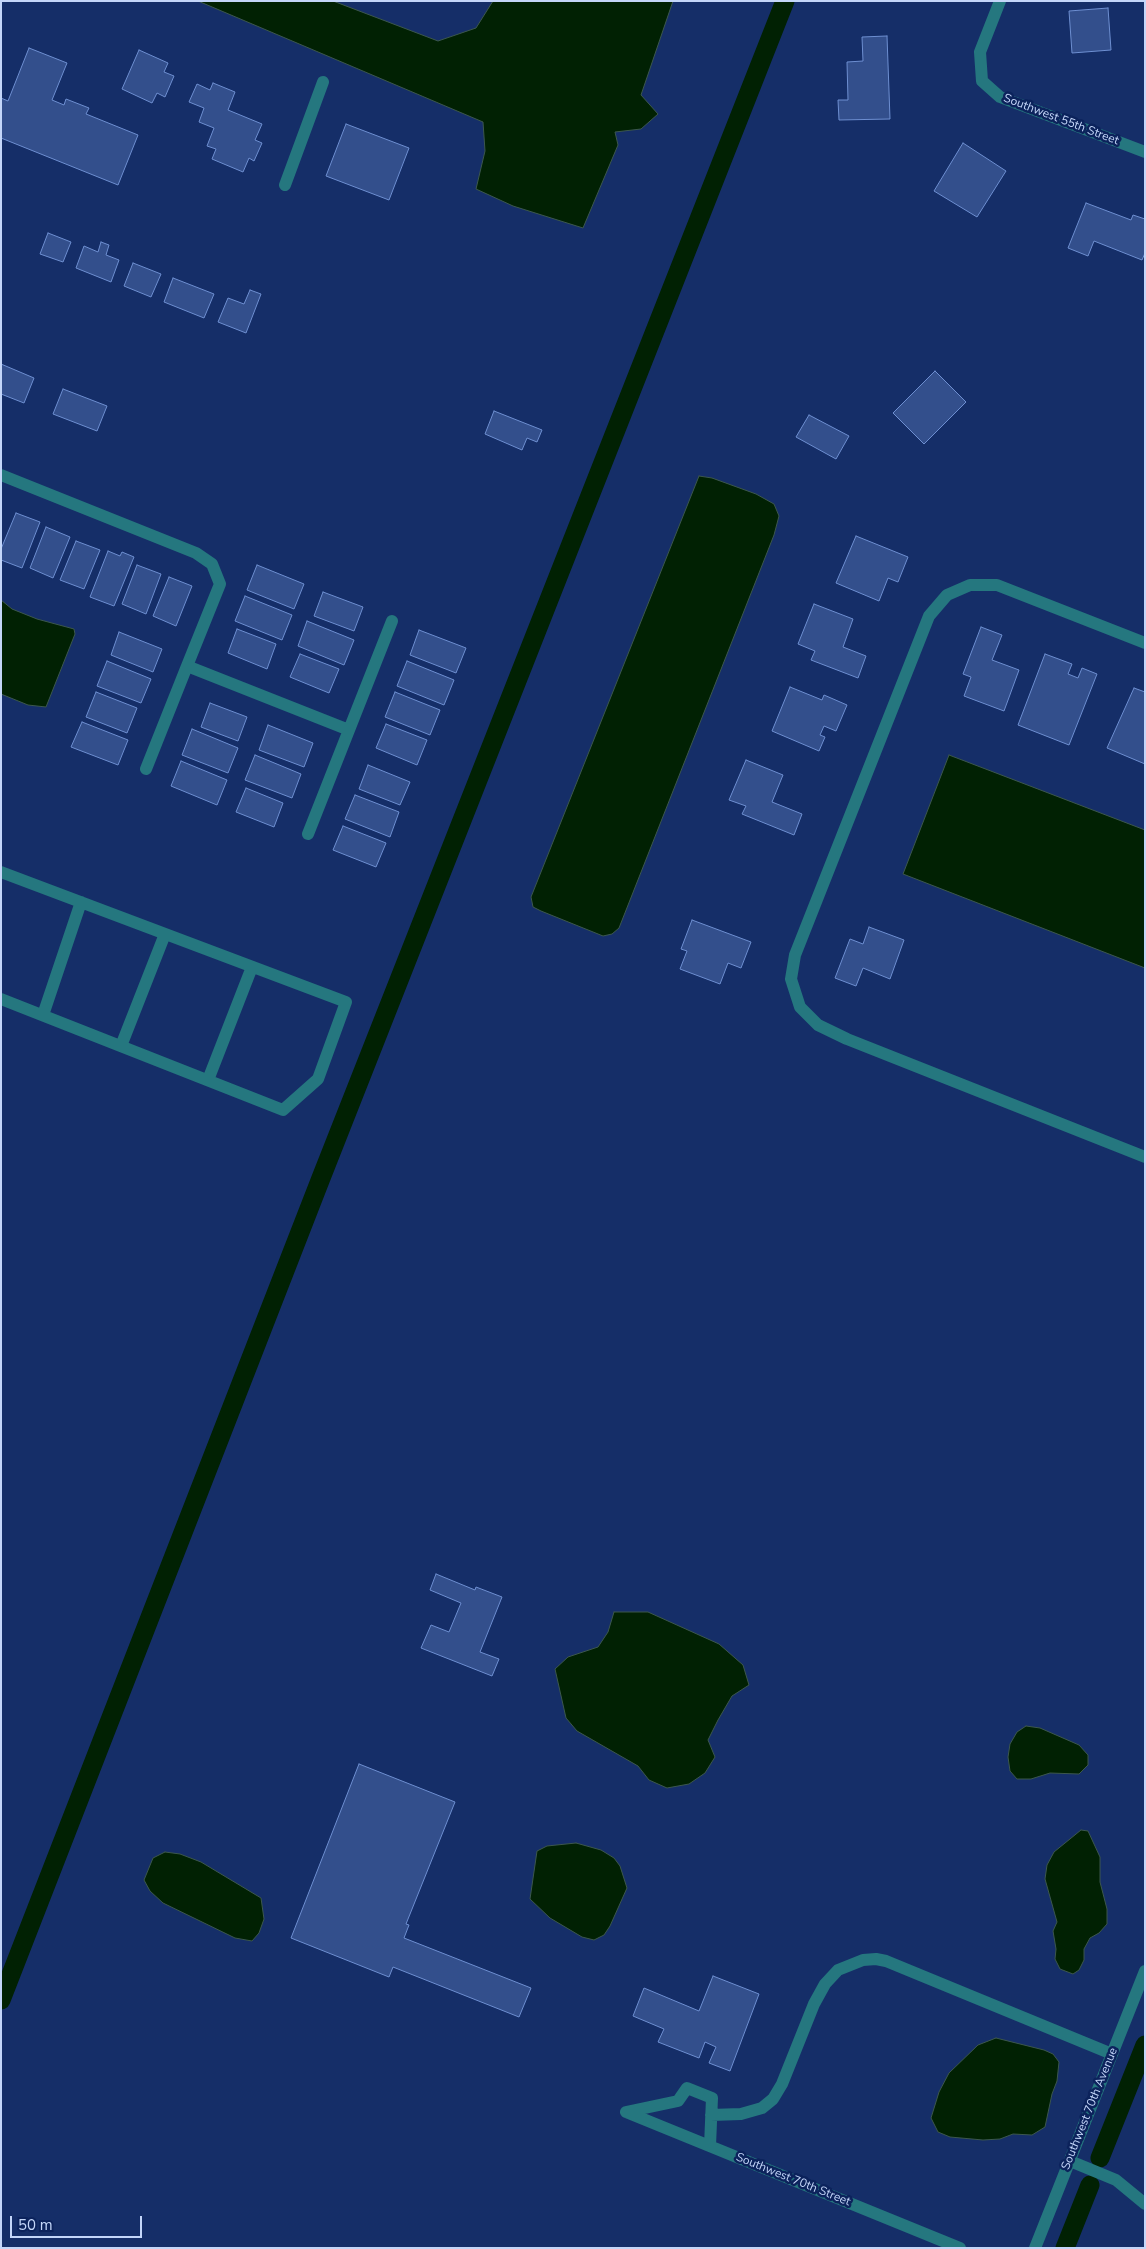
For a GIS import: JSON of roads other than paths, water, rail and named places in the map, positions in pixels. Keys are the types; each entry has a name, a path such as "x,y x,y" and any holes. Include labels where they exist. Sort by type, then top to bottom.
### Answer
{"street":[{"name":"Southwest 55th Street","path":"1000,1 980,52 982,81 1000,97 1145,152"},
{"path":"285,185 324,82"},
{"path":"1,475 196,553 212,564 220,584 146,769"},
{"path":"1145,643 997,585 970,585 947,594 929,616 795,955 791,979 800,1007 818,1025 846,1039 1145,1157"},
{"path":"308,834 392,621"},
{"path":"187,666 349,730"},
{"path":"1,872 346,1002 318,1080 283,1110 1,999"},
{"path":"43,1015 81,902"},
{"path":"121,1046 165,934"},
{"path":"208,1080 252,967"},
{"path":"710,2146 711,2115 741,2114 762,2108 773,2099 782,2084 814,2004 825,1984 838,1970 863,1960 886,1961 1112,2054"},
{"name":"Southwest 70th Avenue","path":"1035,2248 1145,1971"},
{"name":"Southwest 70th Street","path":"711,2115 712,2098 687,2088 678,2101 626,2112 960,2248"},
{"path":"1070,2161 1116,2180 1145,2204"}],"waterway":[{"path":"1,2000 321,1178 785,1"},
{"path":"1100,2158 1145,2045"},
{"path":"1065,2248 1090,2185"}]}
